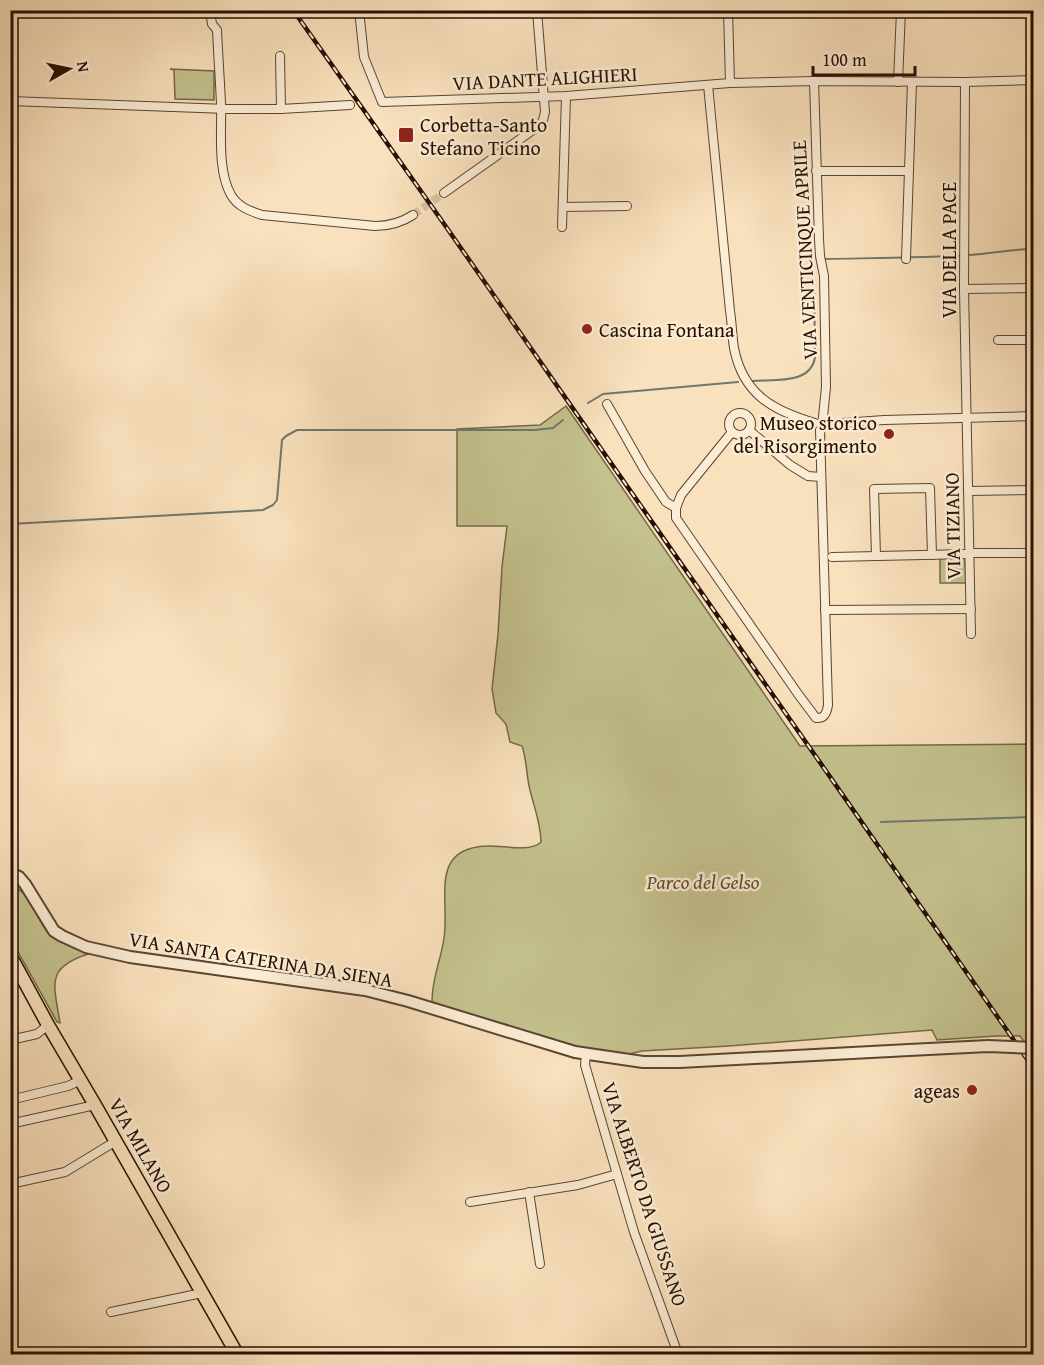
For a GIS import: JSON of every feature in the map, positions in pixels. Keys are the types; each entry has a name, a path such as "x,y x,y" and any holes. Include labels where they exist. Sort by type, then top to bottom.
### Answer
{"main road":[{"name":"VIA MILANO","path":"10,955 237,1354"}],"street":[{"path":"210,10 212,24 217,30 222,154 227,186 232,197 248,211 262,215 375,226 398,223 413,215"},
{"name":"VIA DANTE ALIGHIERI","path":"358,10 364,57 382,102 566,96 730,83 1034,80"},
{"path":"444,193 543,120 545,112 537,10"},
{"path":"728,10 730,83"},
{"path":"818,10 901,11 898,82"},
{"path":"280,56 285,108"},
{"name":"VIA VENTICINQUE APRILE","path":"814,81 820,256 824,276 826,420"},
{"path":"906,257 912,82"},
{"name":"VIA DELLA PACE","path":"964,82 964,289 968,418"},
{"path":"708,85 734,348 738,362 746,380 764,401 785,414 818,427"},
{"path":"562,227 566,96"},
{"path":"10,100 221,108 350,105"},
{"path":"816,171 908,171"},
{"path":"563,207 627,206"},
{"path":"964,289 1034,288"},
{"path":"998,340 1034,340"},
{"path":"607,404 645,471 666,502 676,508"},
{"path":"736,413 744,413 750,418 749,430 741,435 732,432 728,421 736,413"},
{"path":"732,432 681,495 676,508 676,518 798,694 816,718 820,718 824,716 828,705 817,419 1034,416"},
{"name":"VIA TIZIANO","path":"968,418 971,634"},
{"path":"749,430 790,465 808,477 820,477"},
{"path":"876,556 874,489 930,488 932,555"},
{"path":"969,491 1034,490"},
{"path":"832,557 1034,553"},
{"path":"825,610 970,609"},
{"name":"VIA SANTA CATERINA DA SIENA","path":"10,873 19,877 26,884 54,931 96,950 130,957 365,990 408,1000 580,1053 654,1063 988,1046 1034,1048"},
{"name":"VIA SANTA CATERINA DA SIENA","path":"10,881 32,894"},
{"path":"10,1040 37,1034 48,1025"},
{"name":"VIA ALBERTO DA GIUSSANO","path":"580,1053 634,1232 678,1354"},
{"path":"10,1100 68,1086 81,1080"},
{"path":"10,1124 96,1105"},
{"path":"10,1184 65,1172 116,1141"},
{"path":"470,1202 578,1185 617,1174"},
{"path":"529,1192 540,1264"},
{"path":"111,1312 202,1293"}],"green space":[{"path":"170,69 214,71 214,100 175,99 174,70"},
{"name":"Parco del Gelso","path":"566,406 800,746 1033,744 1033,1054 1020,1036 937,1040 932,1030 642,1051 625,1055 572,1047 434,1004 432,993 444,938 445,893 449,866 456,856 468,849 487,846 523,848 541,842 539,822 522,746 510,742 506,724 496,713 492,689 507,526 457,526 457,429 540,425"},
{"path":"940,558 965,558 966,583 940,583"},
{"path":"10,885 23,893 50,934 88,954 65,965 56,979 55,988 60,1023 57,1022 11,939"}],"waterway":[{"path":"825,259 951,256 1034,249"},
{"path":"753,381 790,379 807,372 812,366 815,357 814,271"},
{"path":"588,403 603,394 738,382"},
{"path":"10,524 263,510 277,500 282,440 297,430 535,430 553,428 563,420"},
{"path":"881,822 1034,817"}],"tunnel":[{"path":"413,215 444,193"}],"railway":[{"path":"293,10 1034,1069"}],"place":[{"name":"Corbetta-Santo Stefano Ticino","path":"406,135"},
{"name":"Cascina Fontana","path":"587,329"},
{"name":"Museo storico del Risorgimento","path":"889,434"},
{"name":"ageas","path":"972,1090"}]}
